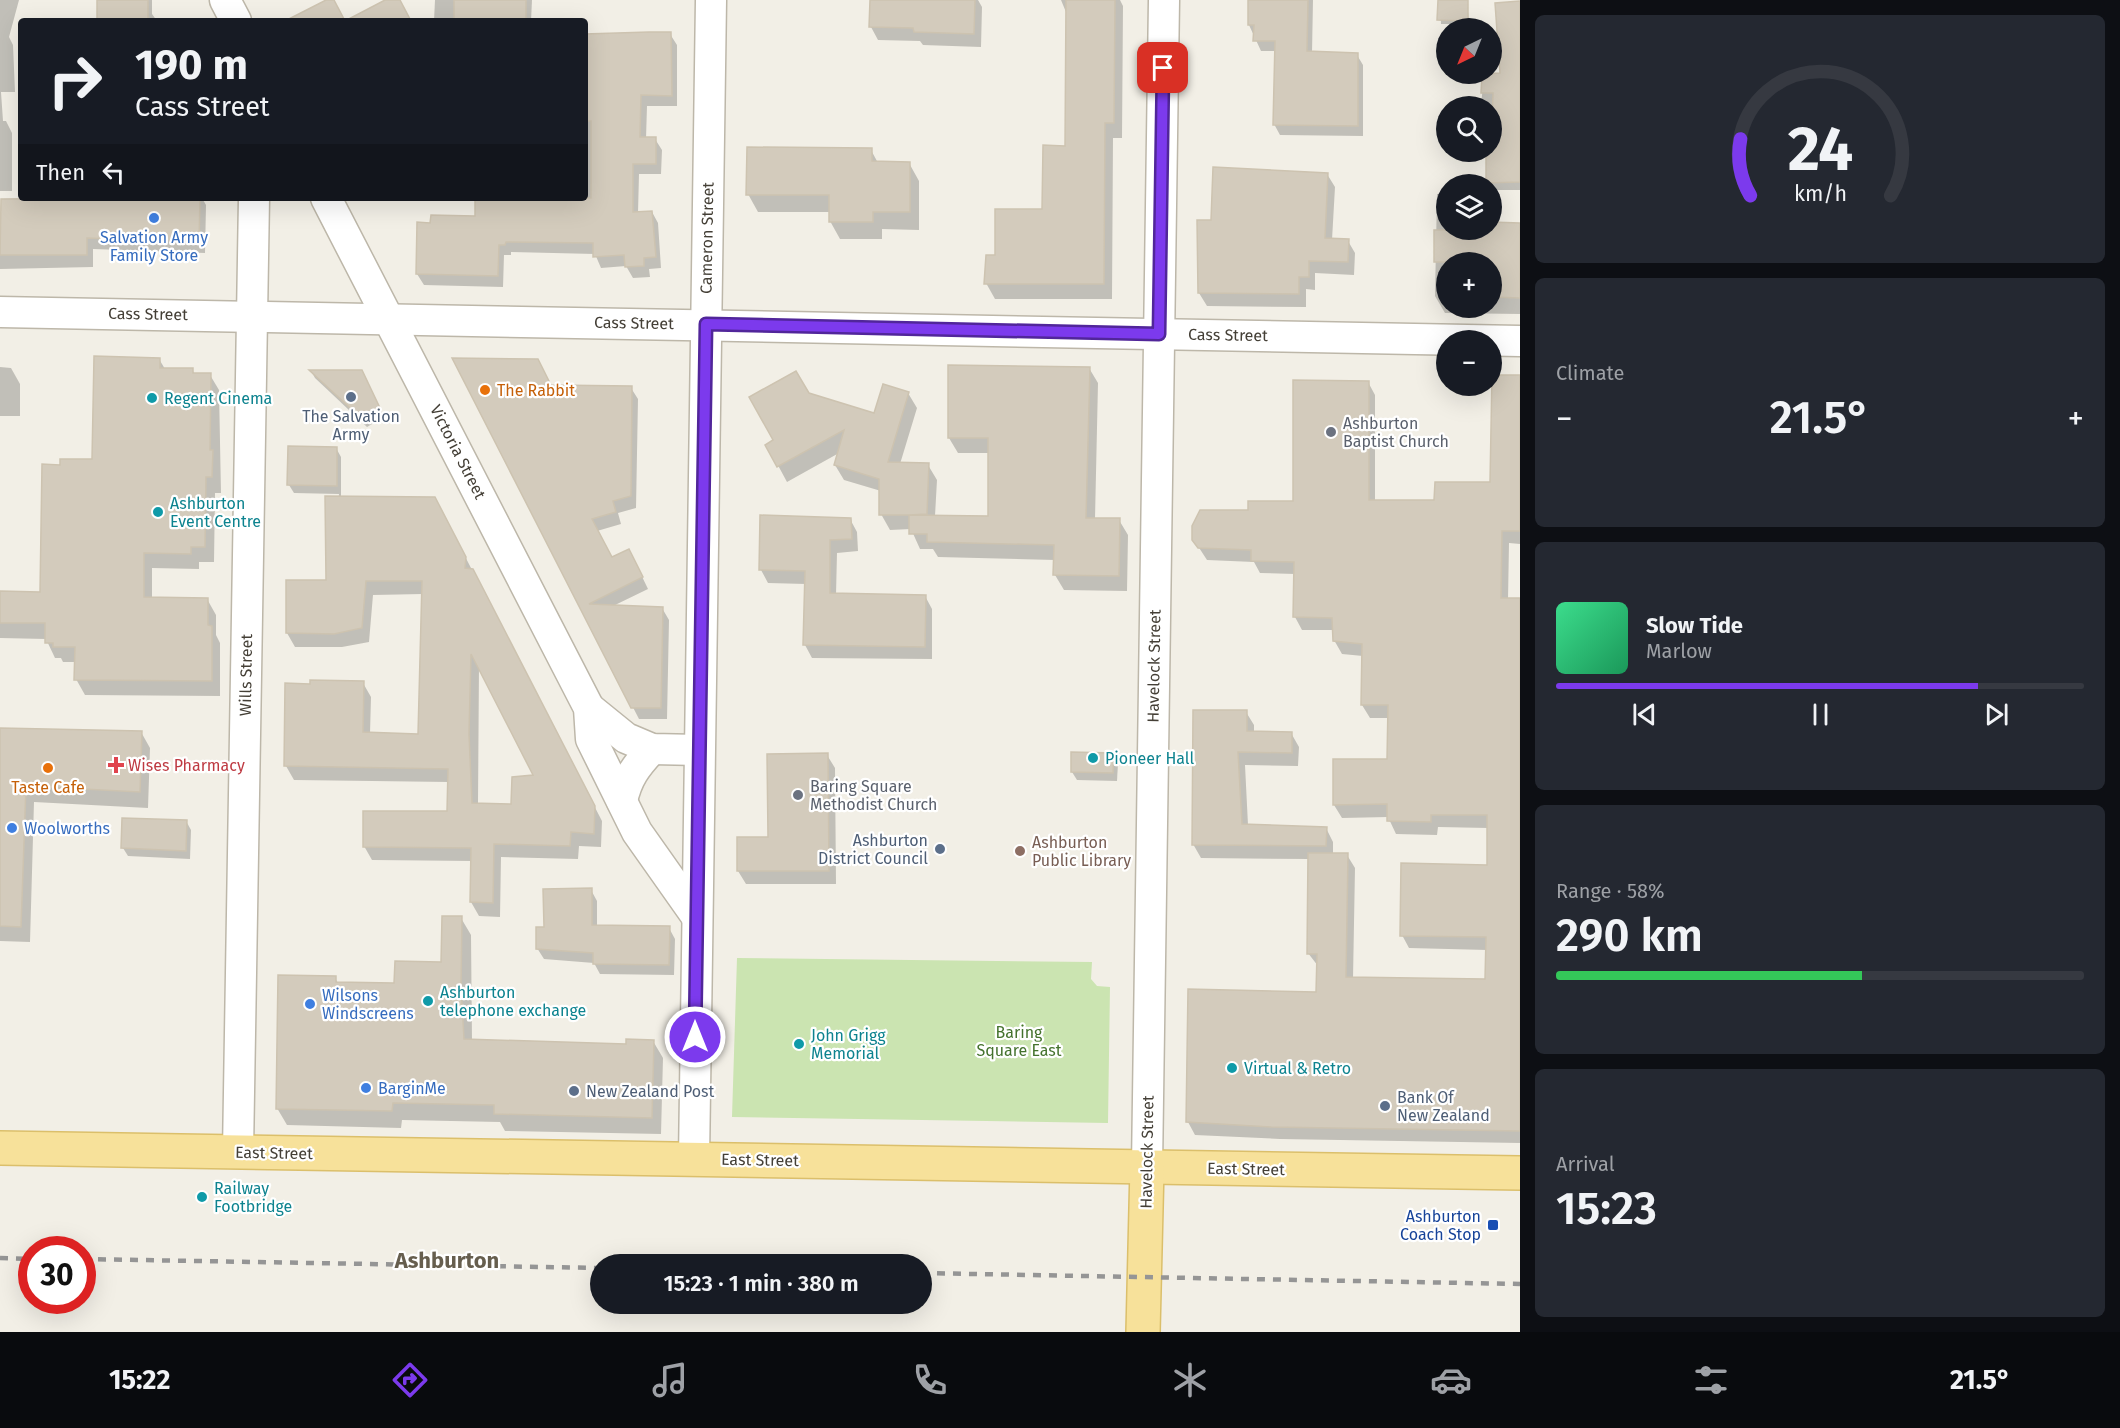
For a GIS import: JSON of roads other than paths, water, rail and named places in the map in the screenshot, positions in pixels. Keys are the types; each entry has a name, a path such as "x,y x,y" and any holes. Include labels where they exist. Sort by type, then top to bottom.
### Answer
{"main road":[{"name":"East Street","path":"0,1148 1520,1173"},
{"name":"Havelock Street","path":"1143,1332 1147,1167"}],"street":[{"path":"225,0 234,18"},
{"name":"Cameron Street","path":"694,1159 711,0"},
{"name":"Havelock Street","path":"1147,1167 1164,0"},
{"name":"Wills Street","path":"237,1152 254,201"},
{"name":"Victoria Street","path":"328,201 589,708 591,739 637,832 697,917"},
{"name":"Cass Street","path":"0,312 1520,341"},
{"name":"Victoria Street","path":"589,708 626,738 652,749 699,750"},
{"path":"622,801 627,781 634,768 652,749"}],"railway":[{"path":"0,1258 18,1259"},
{"path":"96,1259 590,1268"},
{"path":"932,1273 1520,1284"}],"place":[{"name":"Salvation Army Family Store","path":"154,218"},
{"name":"The Rabbit","path":"485,390"},
{"name":"The Salvation Army","path":"351,397"},
{"name":"Regent Cinema","path":"152,398"},
{"name":"Ashburton Baptist Church","path":"1331,432"},
{"name":"Ashburton Event Centre","path":"158,512"},
{"name":"Pioneer Hall","path":"1093,758"},
{"name":"Wises Pharmacy","path":"116,765"},
{"name":"Taste Cafe","path":"48,768"},
{"name":"Baring Square Methodist Church","path":"798,795"},
{"name":"Woolworths","path":"12,828"},
{"name":"Ashburton District Council","path":"940,849"},
{"name":"Ashburton Public Library","path":"1020,851"},
{"name":"Ashburton telephone exchange","path":"428,1001"},
{"name":"Wilsons Windscreens","path":"310,1004"},
{"name":"John Grigg Memorial","path":"799,1044"},
{"name":"Virtual & Retro","path":"1232,1068"},
{"name":"BarginMe","path":"366,1088"},
{"name":"New Zealand Post","path":"574,1091"},
{"name":"Bank Of New Zealand","path":"1385,1106"},
{"name":"Railway Footbridge","path":"202,1197"},
{"name":"Ashburton Coach Stop","path":"1493,1225"}],"district":[{"name":"Ashburton","path":"447,1260"}],"park label":[{"name":"Baring Square East","path":"1019,1041"}]}
